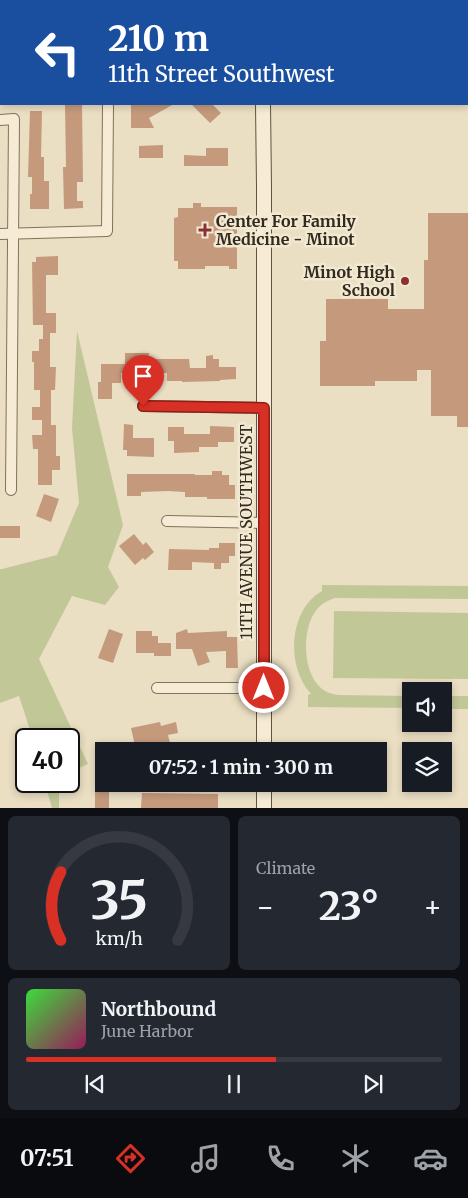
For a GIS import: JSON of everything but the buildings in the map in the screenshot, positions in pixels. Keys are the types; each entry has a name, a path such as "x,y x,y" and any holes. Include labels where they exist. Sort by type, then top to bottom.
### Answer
{"street":[{"path":"0,234 107,231 108,105"},
{"name":"11TH AVENUE SOUTHWEST","path":"263,105 264,742"},
{"path":"0,120 14,119 11,490"},
{"path":"143,406 264,408"},
{"path":"167,521 264,523"},
{"path":"157,688 264,688"},
{"path":"264,792 264,808"}],"green space":[{"path":"77,331 123,525 108,567 119,587 105,605 72,596 39,659 71,728 29,728 19,696 0,703 0,569 57,555 79,503 72,428"},
{"path":"322,585 468,586 468,599 335,598 322,605 313,615 307,635 307,658 313,678 320,687 332,694 402,696 402,708 308,707 308,695 311,694 303,683 297,669 294,640 302,611 322,591"},
{"path":"334,611 468,613 468,679 333,678"},
{"path":"452,696 468,696 468,709 452,709"},
{"path":"80,747 88,764 80,767"},
{"path":"48,793 59,793 59,808 52,808"}],"place":[{"name":"Center For Family Medicine - Minot","path":"205,230"},
{"name":"Minot High School","path":"405,281"}],"route":[{"path":"143,406 264,408 264,688"}]}
